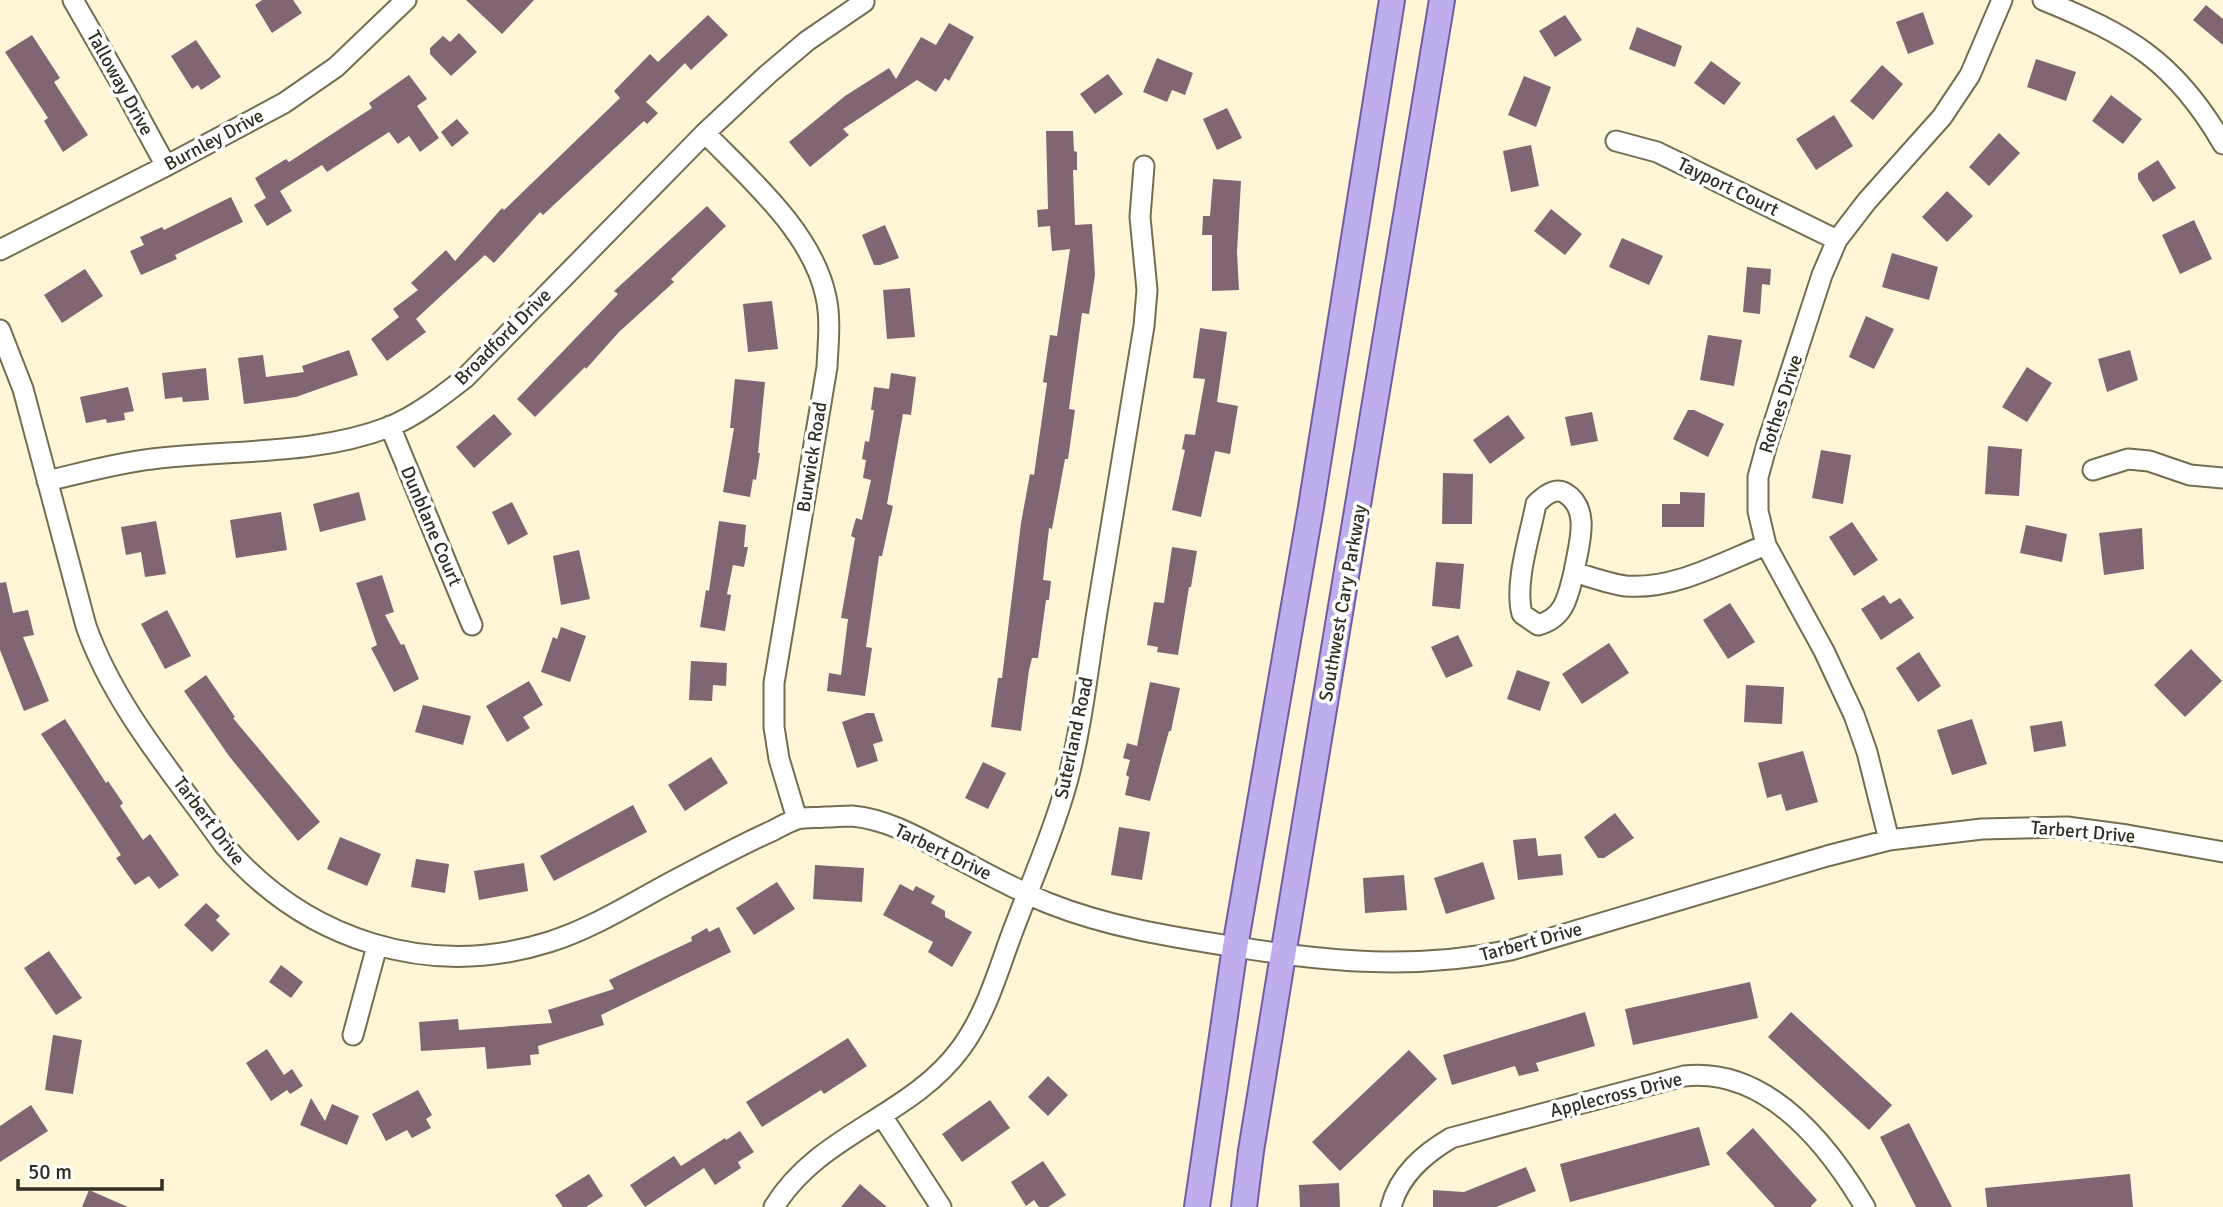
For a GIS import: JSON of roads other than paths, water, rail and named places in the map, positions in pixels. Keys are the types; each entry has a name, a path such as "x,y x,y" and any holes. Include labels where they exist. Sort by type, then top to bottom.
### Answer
{"main road":[{"path":"1197,1207 1236,947 1311,507 1392,0"},
{"name":"Southwest Cary Parkway","path":"1244,1207 1283,955 1442,0"}],"street":[{"name":"Talloway Drive","path":"73,0 124,86 166,166"},
{"name":"Burnley Drive","path":"0,250 166,166 292,97 336,67 407,0"},
{"name":"Rothes Drive","path":"1889,840 1867,752 1854,715 1829,661 1766,545 1758,511 1758,477 1814,301 1837,240 1867,201 1948,108 1970,75 2002,0"},
{"path":"2043,0 2097,22 2146,52 2188,91 2223,144"},
{"name":"Broadford Drive","path":"47,481 154,458 312,447 390,426 441,397 465,378 705,132 807,41 864,2"},
{"name":"Burwick Road","path":"705,132 804,242 819,271 830,325 827,367 774,683 774,727 779,759 797,820"},
{"name":"Tayport Court","path":"1616,141 1657,152 1837,240"},
{"name":"Suterland Road","path":"774,1207 790,1183 810,1163 928,1083 962,1047 983,1007 1057,817 1077,738 1144,326 1147,290 1140,218 1143,166"},
{"name":"Tarbert Drive","path":"0,330 23,389 86,626 99,663 115,691 224,845 259,882 279,898 325,925 377,946 418,954 472,957 505,953 553,941 597,922 751,839 797,820 852,816 894,826 1027,894 1126,928 1283,955 1349,962 1490,954 1889,840 1982,829 2067,827 2222,846"},
{"name":"Dunblane Court","path":"390,426 472,625"},
{"path":"2093,470 2128,459 2149,461 2190,475 2223,478"},
{"path":"1562,491 1574,499 1580,508 1581,523 1574,572 1561,612 1551,622 1538,625 1522,614 1519,603 1520,585 1536,504 1552,492 1562,491"},
{"path":"1574,572 1623,586 1653,585 1699,572 1766,545"},
{"path":"353,1035 377,946"},
{"name":"Applecross Drive","path":"1391,1207 1408,1172 1451,1138 1699,1074 1737,1080 1771,1098 1832,1158 1865,1207"},
{"path":"882,1116 941,1207"}]}
